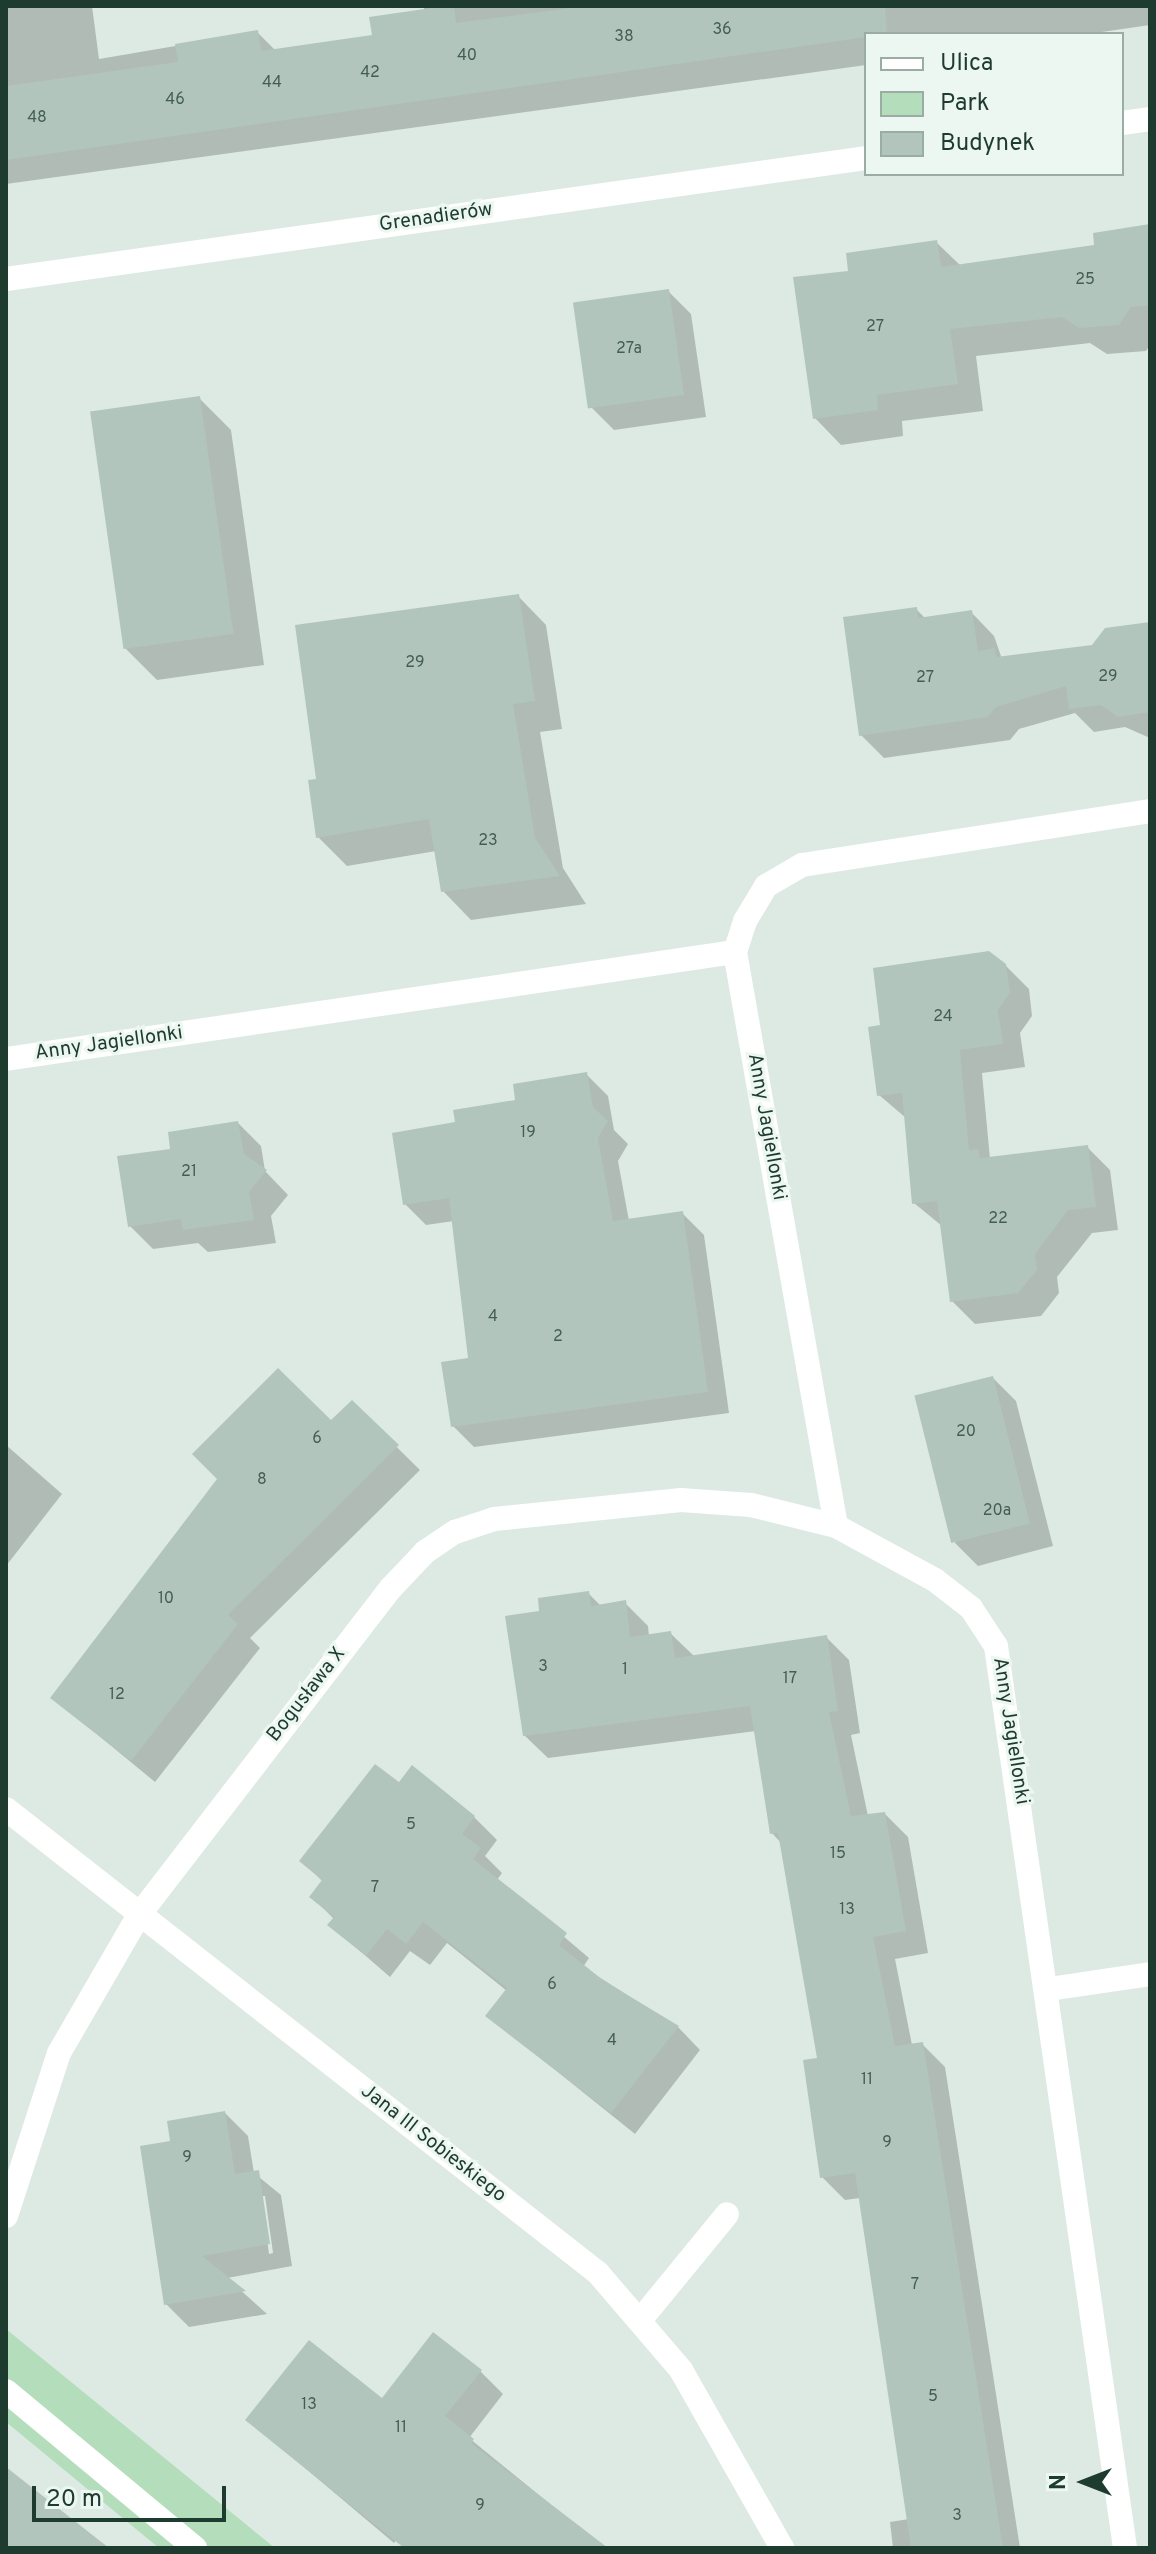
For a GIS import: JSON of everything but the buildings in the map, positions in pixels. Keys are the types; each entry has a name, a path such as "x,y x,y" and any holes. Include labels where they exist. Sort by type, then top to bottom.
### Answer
{"street":[{"path":"1124,123 1150,119"},
{"name":"Grenadierów","path":"6,279 864,158"},
{"path":"735,952 745,921 766,886 802,865 1150,811"},
{"name":"Anny Jagiellonki","path":"6,1059 735,952 836,1526 935,1580 971,1608 996,1646 1049,1989 1125,2548"},
{"name":"Bogusława X","path":"6,2216 59,2053 139,1915 391,1588 425,1552 455,1532 494,1519 681,1500 751,1505 836,1526"},
{"name":"Jana III Sobieskiego","path":"6,1809 598,2273 642,2318 681,2370 782,2548"},
{"path":"1049,1989 1150,1974"},
{"path":"642,2318 727,2214"},
{"path":"6,2391 195,2548"}],"green space":[{"path":"6,2329 275,2548 159,2548 6,2422"}]}
